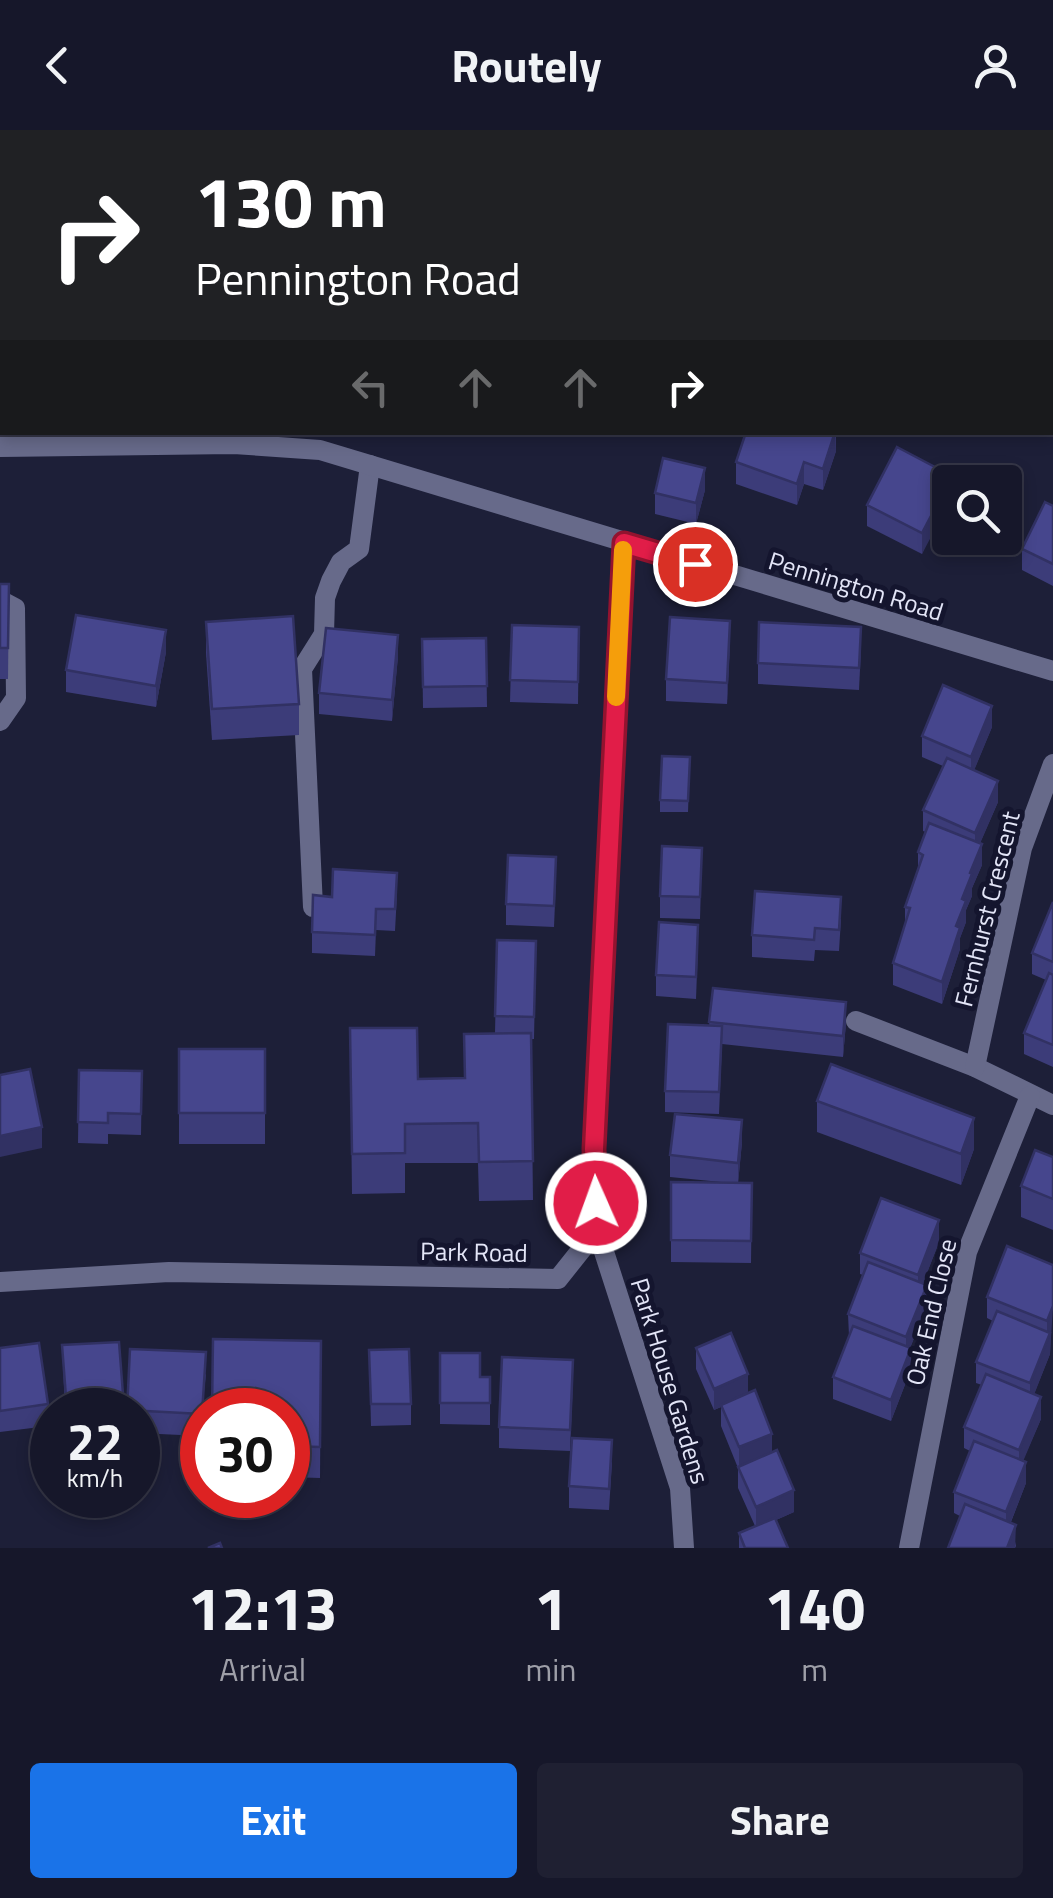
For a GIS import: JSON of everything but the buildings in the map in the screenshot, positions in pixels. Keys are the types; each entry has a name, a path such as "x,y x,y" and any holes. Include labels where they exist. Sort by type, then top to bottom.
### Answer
{"street":[{"name":"Pennington Road","path":"0,447 234,444 320,450 1053,671"},
{"path":"313,907 302,669 324,634 325,598 331,581 341,562 359,549 370,465"},
{"path":"597,1230 594,1130 624,543"},
{"path":"0,600 16,608 16,698 0,721"},
{"name":"Fernhurst Crescent","path":"975,1067 1022,848 1053,764"},
{"path":"856,1020 975,1067 1053,1105"},
{"name":"Oak End Close","path":"909,1548 966,1252 1030,1096"},
{"name":"Park Road","path":"0,1282 169,1272 558,1279 597,1230"},
{"name":"Park House Gardens","path":"597,1230 680,1488 684,1548"}],"slow traffic":[{"path":"616,697 623,550"}],"route":[{"path":"596,1203 594,1149 624,543 695,564"}]}
